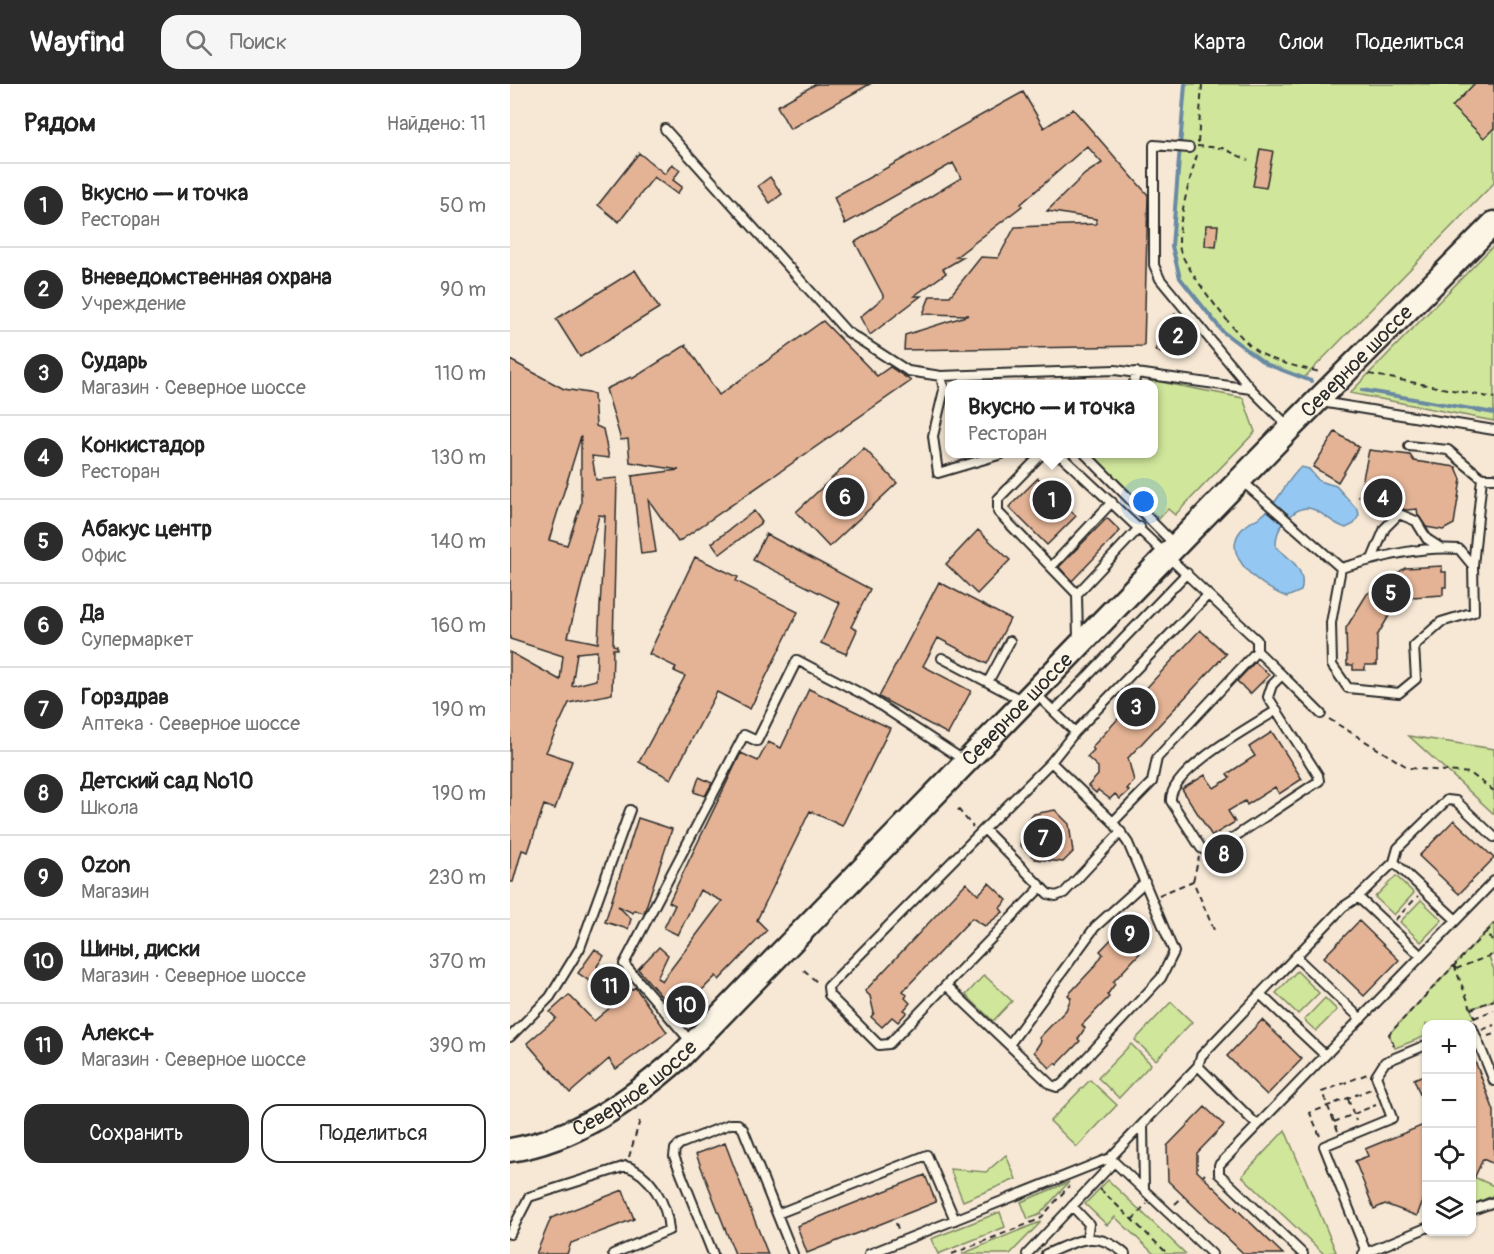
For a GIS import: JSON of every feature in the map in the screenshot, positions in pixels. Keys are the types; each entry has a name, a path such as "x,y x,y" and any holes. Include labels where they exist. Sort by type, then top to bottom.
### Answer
{"main road":[{"name":"Северное шоссе","path":"510,1150 576,1130 603,1115 656,1078 693,1044 965,761 1494,223"}],"lane":[{"path":"665,129 846,331 908,371 942,376 1115,370 1251,389"},
{"path":"1189,148 1154,145 1154,265 1160,279 1251,389 1290,428"},
{"path":"1135,380 1136,372"},
{"path":"942,376 944,390 933,436 938,473 986,458"},
{"path":"1317,401 1494,430"},
{"path":"1409,446 1448,450 1482,478 1494,478"},
{"path":"1038,458 998,499 998,512 1077,594 1078,646"},
{"path":"1063,458 1140,527 1172,550"},
{"path":"1089,458 1172,550 1187,573 1257,640 1257,651 1156,758 1152,782 1113,822"},
{"path":"1341,568 1331,623 1332,665 1348,688 1399,693 1416,679 1414,646 1441,622 1474,612 1473,566 1482,478"},
{"path":"1241,480 1341,568"},
{"path":"1051,567 1112,502"},
{"path":"1372,559 1385,528 1399,514 1416,520 1426,539 1441,548"},
{"path":"1077,594 1140,527"},
{"path":"1341,568 1399,551 1441,548 1459,549 1473,566"},
{"path":"1054,711 1187,573"},
{"path":"1041,887 884,1047 879,1045 827,991 828,987 1051,762 1075,732 1208,595"},
{"path":"988,682 1010,641"},
{"path":"1257,651 1321,714"},
{"path":"942,658 988,682 1029,696 1054,711 1075,732"},
{"path":"693,1044 624,964 744,735 757,741 797,660 866,696 965,761"},
{"path":"1277,710 1201,758 1172,792 1171,801 1201,848 1206,851 1213,851 1319,781 1318,775 1277,710 1268,697 1272,685 1282,675"},
{"path":"946,985 1051,1085 1057,1087 1161,978 1173,957 1173,947 1121,832 1051,762"},
{"path":"1027,1254 1198,1066 1201,1056 1343,907 1358,897 1394,862 1398,848 1447,800 1452,798 1494,837"},
{"path":"510,1037 550,997 580,948 630,810"},
{"path":"982,831 1041,887 1056,896 1064,893 1121,832"},
{"path":"1394,862 1456,920"},
{"path":"1303,1254 1217,1170 1257,1125 1494,880"},
{"path":"1009,1045 1095,927 1145,882"},
{"path":"1358,897 1421,956"},
{"path":"1296,957 1361,1019"},
{"path":"1260,994 1325,1055"},
{"path":"1476,1037 1494,1081"},
{"path":"1422,1047 1385,1062 1376,1076 1392,1118 1324,1146 1364,1253 1422,1230"},
{"path":"1198,1066 1257,1125"},
{"path":"713,1254 674,1156 675,1149 680,1144 730,1124 738,1125 743,1129 793,1254"},
{"path":"1143,1124 1144,1190"},
{"path":"777,1214 927,1155 955,1220"},
{"path":"1112,1160 1212,1254"},
{"path":"869,1254 1112,1160"},
{"path":"510,1234 529,1197 626,1166 645,1174 652,1183 669,1230 613,1254"},
{"path":"1476,1209 1494,1202"},
{"path":"1072,1206 1089,1224 1087,1237"},
{"path":"510,1215 520,1215"},
{"path":"1046,1254 1087,1237 1115,1245 1125,1254"}],"path":[{"path":"1202,84 1198,146 1185,193 1180,249 1199,282 1226,317 1257,351 1276,361 1340,378"},
{"path":"1189,148 1198,146 1222,148 1248,160"},
{"path":"1369,374 1494,398"},
{"path":"1321,714 1409,768 1470,773 1494,792"},
{"path":"958,808 982,831"},
{"path":"1201,848 1193,881 1214,930"},
{"path":"1152,898 1193,881"},
{"path":"1395,920 1419,894"},
{"path":"1398,1057 1389,1034 1494,924"},
{"path":"1485,933 1494,942"},
{"path":"1456,969 1494,954"},
{"path":"804,970 827,991"},
{"path":"1471,1009 1494,1000"},
{"path":"1474,1018 1494,1010"},
{"path":"1479,1031 1494,1026"},
{"path":"1482,1038 1494,1034"},
{"path":"1341,1139 1322,1092 1381,1068"},
{"path":"1334,1122 1378,1104 1365,1075"},
{"path":"1324,1146 1310,1113 1380,1086"},
{"path":"1348,1099 1360,1131"},
{"path":"626,1166 640,1120"},
{"path":"952,1254 1040,1219 1073,1182 1074,1188"},
{"path":"1098,1187 1168,1254"},
{"path":"1172,1207 1184,1196"},
{"path":"1132,1220 1148,1203"}],"green space":[{"path":"1185,84 1494,84 1494,183 1304,378 1266,364 1223,332 1180,278 1172,246"},
{"path":"1494,245 1494,421 1350,393"},
{"path":"1158,382 1243,398 1255,432 1175,515 1168,509 1159,519 1095,458 1158,458"},
{"path":"1409,736 1494,749 1494,814"},
{"path":"1396,876 1414,893 1394,915 1375,897"},
{"path":"1421,900 1442,920 1421,942 1400,922"},
{"path":"1494,923 1494,954 1489,957 1494,970 1494,1000 1471,1009 1474,1018 1468,1020 1422,1020 1422,1038 1395,1048 1389,1034"},
{"path":"1297,971 1319,993 1298,1014 1276,993"},
{"path":"984,975 1012,1001 993,1021 966,995"},
{"path":"1325,998 1337,1010 1316,1031 1304,1020"},
{"path":"1171,1002 1192,1022 1156,1060 1135,1040"},
{"path":"1131,1044 1151,1064 1119,1098 1098,1078"},
{"path":"1090,1080 1117,1105 1077,1147 1050,1121"},
{"path":"1285,1130 1336,1252 1324,1254 1242,1176"},
{"path":"1006,1155 1016,1179 963,1201 950,1169 986,1172"},
{"path":"1476,1178 1494,1186 1494,1195 1476,1203"},
{"path":"1108,1180 1186,1254 1154,1254 1115,1217 1107,1225 1085,1204"},
{"path":"1069,1182 1039,1215 1028,1219 1021,1202"},
{"path":"1000,1212 1005,1227 938,1254 931,1239"},
{"path":"1041,1222 1010,1254 962,1254 1030,1226"}],"water":[{"path":"1301,467 1309,469 1319,481 1336,486 1358,510 1359,515 1354,524 1346,528 1310,508 1294,512 1285,521 1278,533 1276,547 1296,566 1302,577 1301,591 1287,597 1269,588 1249,572 1241,563 1235,543 1242,529 1267,511"}],"building":[{"path":"816,84 870,84 790,129 777,106"},
{"path":"1474,84 1494,84 1494,128 1484,138 1452,107"},
{"path":"1023,92 1044,128 1073,109 1148,195 1144,346 904,350 905,335 969,315 923,314 930,296 950,296 981,257 998,258 1015,227 1096,224 1096,219 1047,211 1085,174 1102,163 1087,146 1021,204 1022,206 956,257 964,257 943,269 946,273 914,296 921,296 870,335 860,317 884,297 855,242 961,178 953,163 845,224 834,197"},
{"path":"1260,149 1273,151 1266,188 1253,186"},
{"path":"639,153 665,174 672,164 680,170 673,180 682,187 677,194 654,177 619,222 598,205"},
{"path":"770,177 782,194 770,203 758,186"},
{"path":"1206,225 1218,225 1216,247 1205,246"},
{"path":"635,270 659,308 580,357 556,319"},
{"path":"1175,314 1184,319 1182,323 1192,328 1189,334 1199,339 1189,358 1179,352 1176,357 1167,352 1165,355 1155,350"},
{"path":"823,321 877,376 890,367 911,381 678,542 648,499 656,552 641,554 632,476 679,470 630,462 628,439 621,440 606,389 631,377 632,379 686,345 719,395"},
{"path":"510,360 564,389 594,394 596,426 603,429 609,458 592,456 596,480 617,478 613,645 617,646 617,649 613,649 612,694 569,703 546,752 572,761 555,809 544,805 528,852 522,850 513,882 510,882 510,652 560,680 563,656 510,639","holes":["581,436 581,504 567,545 549,540","599,515 605,516 598,643 568,637","597,651 596,680 572,686 577,653"]},
{"path":"1335,432 1359,447 1338,482 1313,467"},
{"path":"864,448 897,483 829,547 796,512"},
{"path":"1369,450 1410,455 1414,461 1456,467 1461,479 1454,524 1443,530 1426,527 1417,509 1406,510 1359,497"},
{"path":"1038,478 1076,516 1047,545 1009,507"},
{"path":"754,511 762,522 720,554 712,543"},
{"path":"1107,518 1120,531 1072,581 1059,567"},
{"path":"978,530 1010,560 977,594 946,564"},
{"path":"766,534 870,589 851,627 857,630 846,654 821,643 840,603 753,560"},
{"path":"695,557 738,577 736,581 798,612 750,709 717,692 671,779 639,762 685,676 674,671 676,667 649,654"},
{"path":"1442,566 1442,572 1446,572 1446,587 1443,587 1443,595 1412,597 1393,609 1377,636 1377,665 1365,665 1365,670 1353,670 1353,665 1347,665 1346,628 1367,594 1405,568"},
{"path":"939,582 1010,619 987,664 938,638 923,666 971,691 948,734 879,697"},
{"path":"1200,630 1226,654 1128,758 1134,781 1127,789 1129,791 1120,799 1115,794 1110,799 1098,790 1096,793 1088,786 1098,775 1098,767 1087,757 1094,750 1092,747"},
{"path":"1255,662 1269,675 1250,694 1237,681"},
{"path":"809,689 890,728 842,826 810,811 757,920 767,930 719,980 716,976 677,1015 638,969 659,947 668,955 657,978 662,981 722,901 700,890 678,935 664,928 675,905 669,902 741,753 758,761 768,742 781,748"},
{"path":"1272,732 1302,779 1279,794 1275,787 1247,805 1245,801 1228,811 1235,822 1212,836 1182,789 1205,775 1214,788 1230,778 1227,774 1255,756 1249,747"},
{"path":"699,777 712,783 705,796 694,792"},
{"path":"1055,810 1069,824 1073,852 1063,862 1035,859 1020,845 1024,825 1034,814"},
{"path":"638,818 672,829 644,913 634,910 633,913 618,906 631,919 628,929 605,922"},
{"path":"1454,820 1494,858 1459,894 1419,856"},
{"path":"966,883 978,895 989,883 1007,900 1000,908 1003,912 985,926 972,918 903,991 910,1003 904,1010 907,1012 898,1022 892,1017 882,1027 871,1017 874,1013 870,996 865,991"},
{"path":"1359,921 1399,960 1364,996 1324,957"},
{"path":"1129,925 1145,941 1138,952 1140,953 1113,982 1115,984 1107,995 1109,997 1082,1025 1085,1028 1078,1039 1080,1041 1057,1065 1055,1063 1050,1068 1034,1052 1041,1041 1039,1038 1066,1010 1071,998 1068,995 1095,966 1103,954 1100,951 1122,928 1124,930"},
{"path":"595,949 604,956 597,966 632,990 635,987 667,1032 616,1069 609,1059 570,1093 527,1043 556,1018 550,1012 569,995 594,1021 618,1001 578,973"},
{"path":"1262,1020 1302,1059 1267,1095 1227,1056"},
{"path":"1476,1064 1494,1111 1494,1164 1483,1159 1476,1174"},
{"path":"1422,1076 1422,1100 1414,1079"},
{"path":"1205,1107 1224,1125 1197,1153 1197,1171 1283,1254 1244,1254 1168,1181 1167,1146"},
{"path":"1422,1126 1422,1203 1417,1216 1385,1204 1374,1209 1355,1161 1368,1156 1365,1149"},
{"path":"725,1143 768,1254 735,1254 696,1154"},
{"path":"925,1175 936,1202 807,1253 797,1226"},
{"path":"623,1190 634,1219 571,1243 567,1254 536,1254 551,1218"}],"waterway":[{"path":"1185,84 1172,246 1180,278 1223,332 1266,364 1311,381"},
{"path":"1362,390 1494,413"}],"place":[{"name":"Вневедомственная охрана","path":"1178,336"},
{"name":"Да","path":"845,497"},
{"name":"Конкистадор","path":"1383,498"},
{"name":"Вкусно — и точка","path":"1052,500"},
{"name":"Абакус центр","path":"1391,593"},
{"name":"Сударь","path":"1136,707"},
{"name":"Горздрав","path":"1043,838"},
{"name":"Детский сад №10","path":"1224,854"},
{"name":"Ozon","path":"1130,934"},
{"name":"Алекс+","path":"610,986"},
{"name":"Шины, диски","path":"686,1005"}]}
